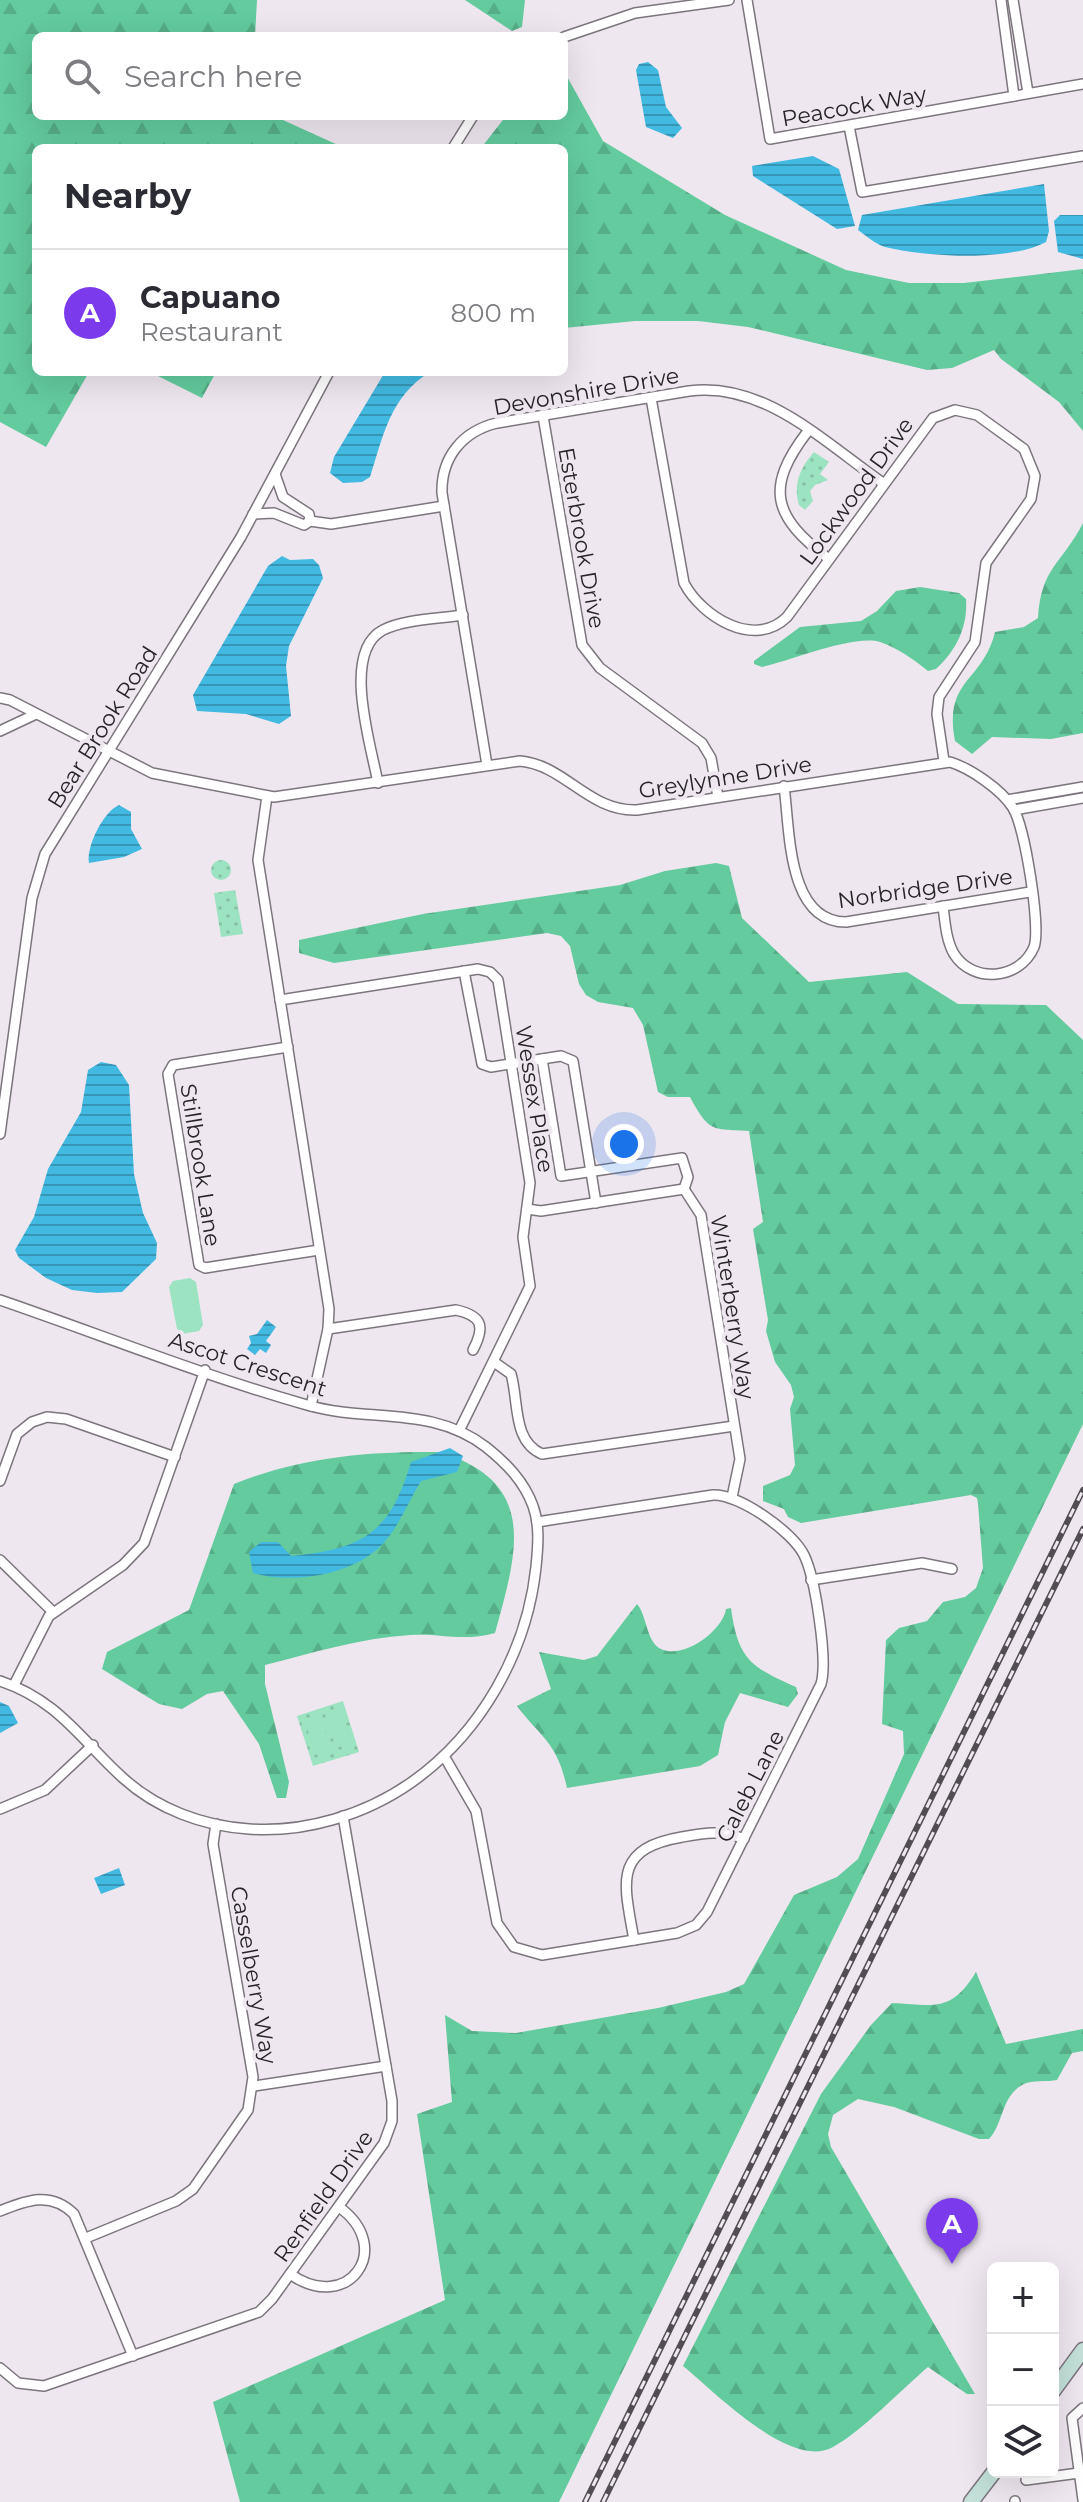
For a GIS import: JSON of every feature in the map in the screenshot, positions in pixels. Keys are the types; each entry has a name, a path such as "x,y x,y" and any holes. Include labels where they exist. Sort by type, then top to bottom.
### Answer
{"street":[{"path":"568,35 661,5 729,0"},
{"name":"Peacock Way","path":"747,0 770,139 1083,84"},
{"path":"1001,0 1014,96"},
{"path":"1013,0 1028,93"},
{"path":"456,144 470,120"},
{"path":"849,126 862,192 1083,156"},
{"name":"Bear Brook Road","path":"0,1134 38,874 54,836 112,750 253,514 327,376"},
{"name":"Devonshire Drive","path":"487,765 444,506 445,470 462,441 486,426 543,416 705,390 737,393 767,404 883,483"},
{"name":"Lockwood Drive","path":"651,398 681,573 698,601 734,627 749,632 765,630 787,617 927,422 955,410 974,413 1024,449 1034,469 1031,499 986,565 976,640 939,697 937,716 944,761"},
{"name":"Esterbrook Drive","path":"543,416 581,641 597,665 704,745 711,758 718,797"},
{"path":"808,431 785,464 780,498 793,529 829,559"},
{"path":"275,474 283,497 309,514 310,521"},
{"path":"253,514 274,513 304,525 310,521 331,524 444,506"},
{"path":"378,783 359,672 364,650 373,637 389,628 463,615"},
{"name":"Greylynne Drive","path":"0,698 112,750 155,774 267,796 292,797 515,761 540,765 596,801 624,810 944,761"},
{"path":"0,731 36,714"},
{"path":"943,906 949,942 957,958 976,972 998,974 1023,963 1035,944 1037,926 1014,810 1007,800 963,767 944,761"},
{"name":"Norbridge Drive","path":"784,786 800,889 817,914 846,922 1030,892"},
{"path":"1007,800 1083,787"},
{"path":"267,796 258,859 329,1309 328,1329 311,1406"},
{"path":"1014,810 1083,798"},
{"name":"Wessex Place","path":"280,1000 485,969 498,980 529,1179 523,1239 529,1291 459,1431"},
{"path":"464,971 479,1060 488,1067 564,1056 574,1063 596,1203"},
{"name":"Stillbrook Lane","path":"288,1047 169,1068 195,1246 198,1264 204,1268 319,1250"},
{"path":"542,1059 560,1173 564,1177 591,1173"},
{"name":"Winterberry Way","path":"591,1173 683,1158 688,1177 684,1189 701,1215 740,1466 732,1497"},
{"path":"527,1209 541,1211 684,1189"},
{"name":"Ascot Crescent","path":"0,1300 311,1406 412,1416 459,1431 484,1446 518,1478 531,1502 537,1522 532,1591 513,1656 476,1719 444,1756 397,1792 343,1816 281,1829 216,1824 184,1815 143,1794 122,1777 57,1712 14,1685 0,1681"},
{"path":"328,1329 456,1310 481,1322 482,1332 473,1350"},
{"path":"494,1362 511,1373 523,1438 542,1454 734,1426"},
{"path":"14,1685 39,1630 53,1612 119,1568 138,1551 150,1530 205,1370"},
{"path":"0,1481 15,1437 29,1424 47,1417 63,1418 175,1457"},
{"path":"537,1522 713,1495 732,1497"},
{"name":"Caleb Lane","path":"444,1756 476,1811 497,1923 508,1943 520,1951 539,1955 684,1931 699,1923 823,1677 811,1580 805,1557 794,1540 732,1497"},
{"path":"0,1560 53,1612"},
{"path":"811,1580 922,1563 952,1569"},
{"path":"0,1809 45,1790 93,1745"},
{"name":"Renfield Drive","path":"0,2368 18,2383 40,2387 254,2314 269,2303 389,2132 393,2109 343,1816"},
{"name":"Casselberry Way","path":"86,2238 189,2193 248,2110 254,2086 213,1844 216,1824"},
{"path":"634,1940 625,1880 630,1865 641,1850 658,1842 713,1832 744,1839"},
{"path":"254,2086 386,2066"},
{"path":"0,2211 31,2199 54,2201 74,2214 133,2356"},
{"path":"290,2274 308,2286 324,2289 340,2285 356,2273 365,2254 364,2238 355,2220 339,2207"},
{"path":"1059,2383 1083,2350"},
{"path":"1083,2408 1072,2418 1083,2500"},
{"path":"1026,2480 1079,2473"},
{"path":"971,2502 989,2478"}],"green space":[{"path":"0,0 257,0 255,32 32,32 32,120 283,120 336,144 32,144 32,376 87,376 46,447 0,422"},
{"path":"465,0 525,0 522,27 512,31"},
{"path":"568,78 603,141 725,215 846,270 909,283 964,283 1083,269 1083,431 1059,402 1001,359 994,350 952,368 927,370 748,327 698,321 635,321 568,328 568,144 484,144 503,120 568,120"},
{"path":"158,376 214,376 202,398"},
{"path":"814,452 829,462 820,474 828,480 815,485 810,491 813,501 805,510 799,505 797,483"},
{"path":"1083,523 1083,733 1051,739 992,737 972,754 955,741 954,705 959,692 982,661 995,632 1024,627 1038,618 1048,576"},
{"path":"920,587 959,593 966,599 965,619 959,638 936,669 928,671 893,647 869,641 839,645 762,667 754,664 800,627 861,621 877,611 896,591"},
{"path":"217,860 225,860 231,870 225,880 217,880 211,874 211,866"},
{"path":"716,863 729,866 742,918 809,982 907,972 958,1004 1046,1005 1083,1040 1083,1424 559,2502 240,2502 213,2402 445,2300 417,2114 452,2102 445,2015 472,2031 516,2033 658,2008 726,1992 744,1984 794,1895 837,1877 858,1859 904,1754 903,1731 882,1724 886,1640 899,1628 927,1621 943,1602 965,1597 976,1588 983,1568 978,1504 977,1498 971,1495 801,1523 788,1517 784,1509 763,1501 763,1486 790,1475 795,1465 790,1409 794,1397 791,1385 775,1362 766,1331 768,1320 753,1229 763,1222 749,1131 712,1126 702,1117 690,1097 668,1097 658,1092 643,1025 633,1008 598,1002 586,995 579,984 570,946 561,936 547,933 334,963 299,953 299,940 423,914 620,885 665,871"},
{"path":"235,890 243,934 221,937 214,893"},
{"path":"190,1278 196,1282 203,1325 199,1331 182,1334 177,1329 169,1287 173,1281"},
{"path":"439,1452 471,1465 493,1482 507,1501 513,1524 514,1548 495,1633 472,1637 421,1635 373,1639 265,1665 265,1684 289,1782 286,1798 277,1798 259,1744 223,1691 207,1694 182,1709 159,1704 102,1669 107,1652 189,1610 234,1484 309,1462 387,1453"},
{"path":"637,1604 652,1641 661,1649 670,1651 691,1647 701,1641 718,1626 726,1609 731,1608 738,1639 749,1660 768,1674 796,1687 798,1694 788,1707 740,1693 725,1722 718,1755 700,1766 567,1788 554,1751 517,1706 551,1689 539,1652 584,1660 597,1656"},
{"path":"343,1701 359,1752 313,1766 297,1716"},
{"path":"341,1710 351,1743 336,1748 325,1715"},
{"path":"321,1717 331,1750 316,1755 305,1722"},
{"path":"976,1972 1006,2044 1083,2029 1083,2051 1072,2053 1057,2080 1027,2083 1017,2089 989,2139 979,2139 894,2107 858,2099 833,2115 828,2134 831,2147 975,2394 967,2394 928,2367 869,2421 833,2447 816,2451 796,2448 754,2425 683,2366 821,2094 871,2025 892,2003 931,2005 950,2000"}],"water":[{"path":"648,62 658,70 666,107 682,128 673,138 646,127 636,70 639,64"},
{"path":"813,156 839,169 855,226 837,229 753,176 752,166"},
{"path":"1044,184 1049,231 1046,242 1011,253 967,256 922,253 885,247 858,230 862,215"},
{"path":"1060,215 1083,215 1083,259 1058,252 1054,221"},
{"path":"383,376 424,376 397,405 370,477 362,482 343,483 330,473 334,457"},
{"path":"282,556 290,560 313,559 319,565 323,578 289,646 286,666 291,716 279,724 246,714 197,711 193,695 268,566"},
{"path":"119,805 131,812 131,829 142,849 124,857 89,863 90,848 97,831 107,815"},
{"path":"101,1062 116,1065 129,1085 134,1174 143,1213 157,1243 156,1259 122,1292 97,1293 72,1290 46,1278 19,1258 15,1250 34,1217 48,1169 81,1112 88,1070"},
{"path":"267,1320 276,1327 266,1341 271,1345 266,1353 260,1349 255,1355 247,1349 251,1343 249,1336 257,1334"},
{"path":"450,1448 463,1456 457,1472 421,1481 391,1534 359,1562 305,1577 253,1573 249,1552 261,1542 278,1542 291,1556 337,1548 370,1533 383,1522 393,1506 411,1462"},
{"path":"0,1702 9,1706 18,1723 0,1733"},
{"path":"119,1868 125,1885 101,1894 94,1878"}],"railway":[{"path":"585,2502 1083,1490"},
{"path":"603,2502 1083,1529"}],"place":[{"name":"Capuano","path":"952,2264"}]}
